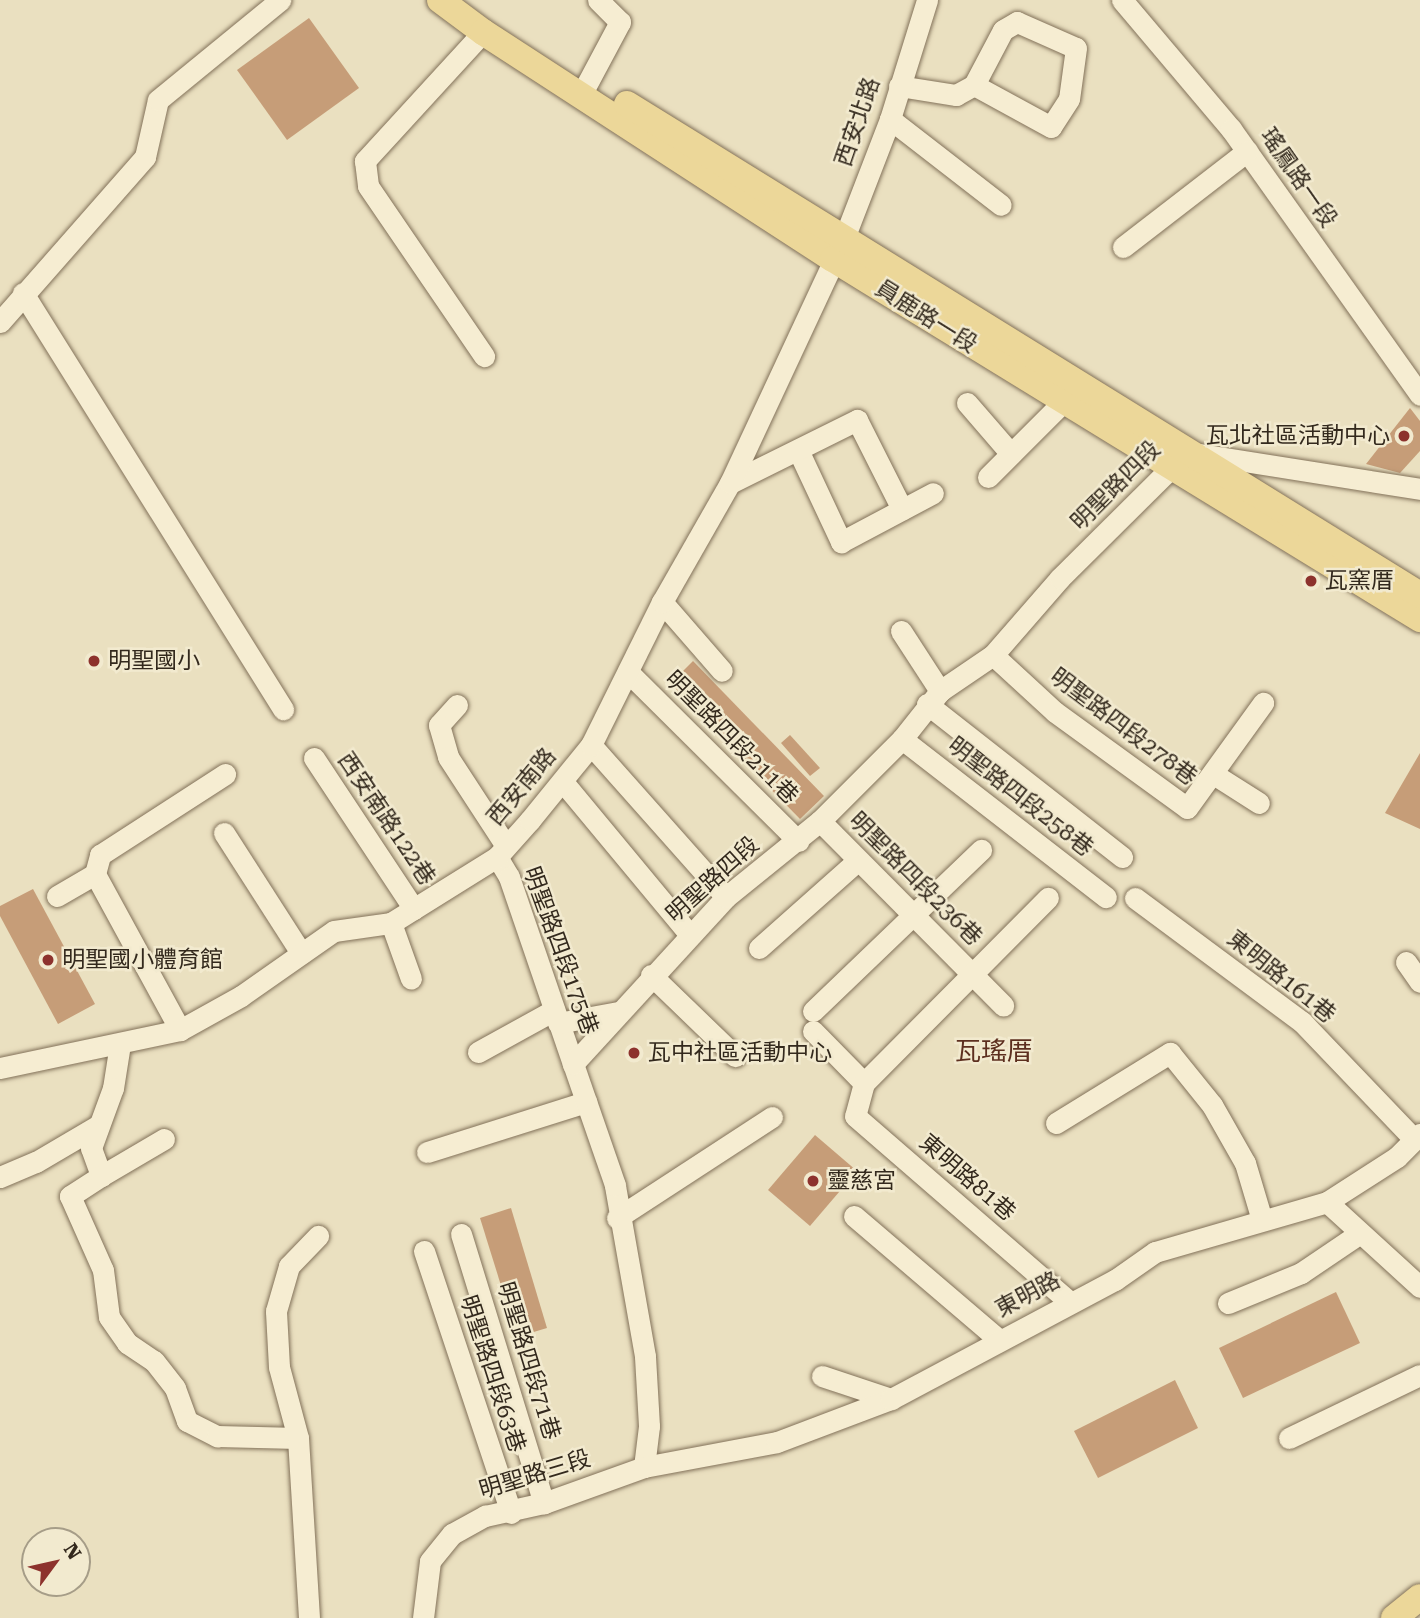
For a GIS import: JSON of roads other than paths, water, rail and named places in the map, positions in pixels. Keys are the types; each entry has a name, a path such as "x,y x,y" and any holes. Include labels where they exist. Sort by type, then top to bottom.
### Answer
{"main road":[{"name":"員鹿路一段","path":"440,0 483,32 585,87"},
{"name":"員鹿路一段","path":"450,0 481,11 585,87 838,250 1180,460 1420,619"},
{"name":"員鹿路一段","path":"838,250 1063,402 1180,460 1420,596"},
{"path":"1394,1618 1420,1597"}],"street":[{"path":"0,322 145,158 158,100 280,0"},
{"path":"585,87 620,22 598,0"},
{"name":"西安北路","path":"838,250 890,119 927,0"},
{"name":"瑤鳳路一段","path":"1122,0 1247,151 1420,395"},
{"path":"899,86 956,95 974,85 1003,30 1017,22 1076,48 1069,99 1051,127 974,85"},
{"path":"483,32 365,161 368,186 484,356"},
{"path":"890,119 1001,205"},
{"path":"1123,247 1247,151"},
{"name":"西安南路","path":"0,1068 180,1030 241,996 334,931 391,923 501,851 564,782 591,745 662,602 730,483 838,250"},
{"path":"23,293 283,709"},
{"path":"988,477 1063,402"},
{"path":"967,403 1011,454"},
{"path":"730,483 857,420 902,509"},
{"path":"798,450 841,542 933,493"},
{"path":"1180,460 1420,489"},
{"name":"明聖路四段","path":"573,1064 651,975 726,897 820,821 902,739 933,698 993,654 1060,578 1180,460"},
{"path":"662,602 722,671"},
{"path":"901,631 933,698 1122,857"},
{"name":"明聖路四段278巷","path":"993,654 1055,712 1187,808 1215,775 1264,703"},
{"name":"明聖路四段211巷","path":"628,672 798,841"},
{"name":"明聖路四段175巷","path":"457,705 439,725 447,757 501,851 573,1064"},
{"name":"明聖路四段258巷","path":"902,739 1106,897"},
{"path":"591,745 726,897"},
{"name":"西安南路122巷","path":"314,758 414,909"},
{"path":"57,896 94,874 100,855 225,774"},
{"path":"1215,775 1259,803"},
{"path":"564,782 690,935"},
{"name":"明聖路四段236巷","path":"820,821 1003,1005"},
{"path":"224,833 301,953"},
{"path":"981,849 913,915 813,1021 864,1083 1048,898"},
{"path":"759,948 857,861"},
{"path":"94,874 180,1030"},
{"name":"東明路161巷","path":"1135,898 1302,1022 1417,1137"},
{"path":"391,923 411,979"},
{"path":"1406,962 1420,982"},
{"path":"651,975 735,1056"},
{"path":"478,1052 556,1017 618,1012"},
{"path":"101,1176 91,1148 113,1088 120,1044"},
{"path":"1056,1123 1170,1052 1212,1105 1245,1163 1262,1220"},
{"path":"573,1064 615,1185 617,1218 645,1356 649,1426 644,1467"},
{"name":"東明路81巷","path":"864,1083 855,1116 1070,1302"},
{"path":"427,1152 586,1102"},
{"path":"617,1218 772,1117"},
{"path":"0,1177 36,1162 97,1126"},
{"name":"東明路","path":"644,1467 777,1442 891,1399 1115,1280 1155,1252 1327,1202 1397,1157 1417,1137"},
{"path":"164,1139 70,1196 103,1270 109,1317 127,1343 154,1361 175,1388 187,1421 217,1436 298,1438"},
{"path":"1327,1202 1420,1287"},
{"path":"854,1216 999,1340"},
{"path":"1228,1303 1301,1273 1360,1233"},
{"name":"明聖路四段71巷","path":"461,1234 544,1503"},
{"path":"309,1618 298,1438 278,1367 275,1311 289,1266 318,1236"},
{"name":"明聖路四段63巷","path":"424,1251 510,1513"},
{"path":"1289,1438 1420,1375"},
{"path":"821,1376 891,1399"},
{"name":"明聖路三段","path":"423,1618 430,1561 452,1534 485,1516 510,1513 544,1503 644,1467"}],"place":[{"name":"瓦北社區活動中心","path":"1404,436"},
{"name":"瓦窯厝","path":"1311,581"},
{"name":"明聖國小","path":"94,661"},
{"name":"明聖國小體育館","path":"48,960"},
{"name":"瓦中社區活動中心","path":"634,1053"},
{"name":"靈慈宮","path":"813,1181"}],"district":[{"name":"瓦瑤厝","path":"994,1052"}]}
